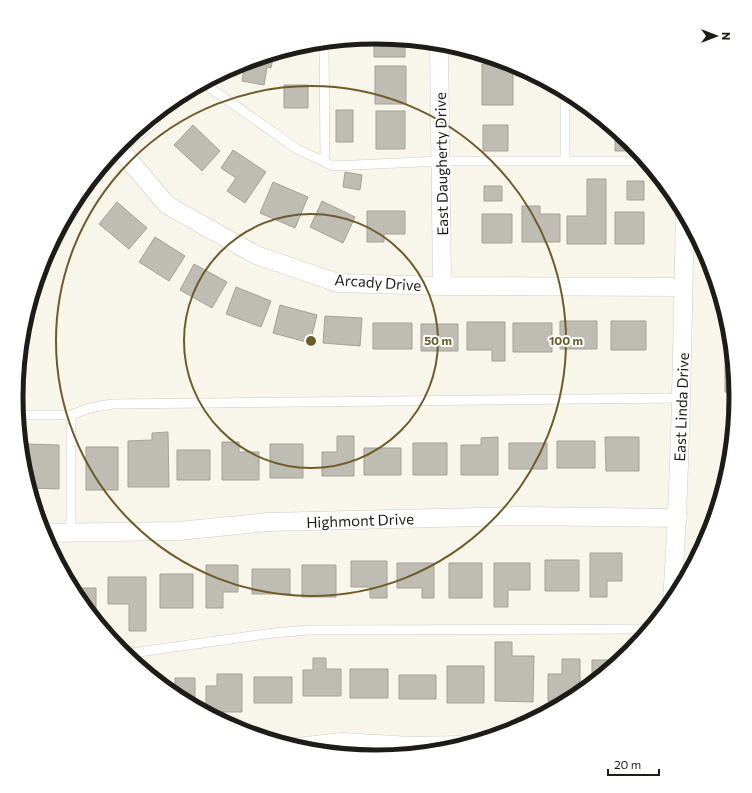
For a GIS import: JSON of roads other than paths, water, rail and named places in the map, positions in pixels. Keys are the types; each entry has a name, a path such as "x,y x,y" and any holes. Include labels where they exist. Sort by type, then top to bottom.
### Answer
{"street":[{"name":"East Daugherty Drive","path":"439,49 442,286"},
{"name":"Arcady Drive","path":"122,151 167,205 256,255 338,283 442,286 683,287"},
{"name":"East Linda Drive","path":"682,571 678,518 685,225"},
{"name":"Highmont Drive","path":"50,533 179,531 268,522 519,516 678,518"},
{"path":"319,745 342,742 404,748"}],"lane":[{"path":"324,48 325,162"},
{"path":"209,86 297,149 333,166 441,161 639,162"},
{"path":"565,99 565,162"},
{"path":"24,415 71,415 90,408 112,404 681,398"},
{"path":"71,415 71,532"},
{"path":"132,652 273,633 309,630 641,629"}]}
